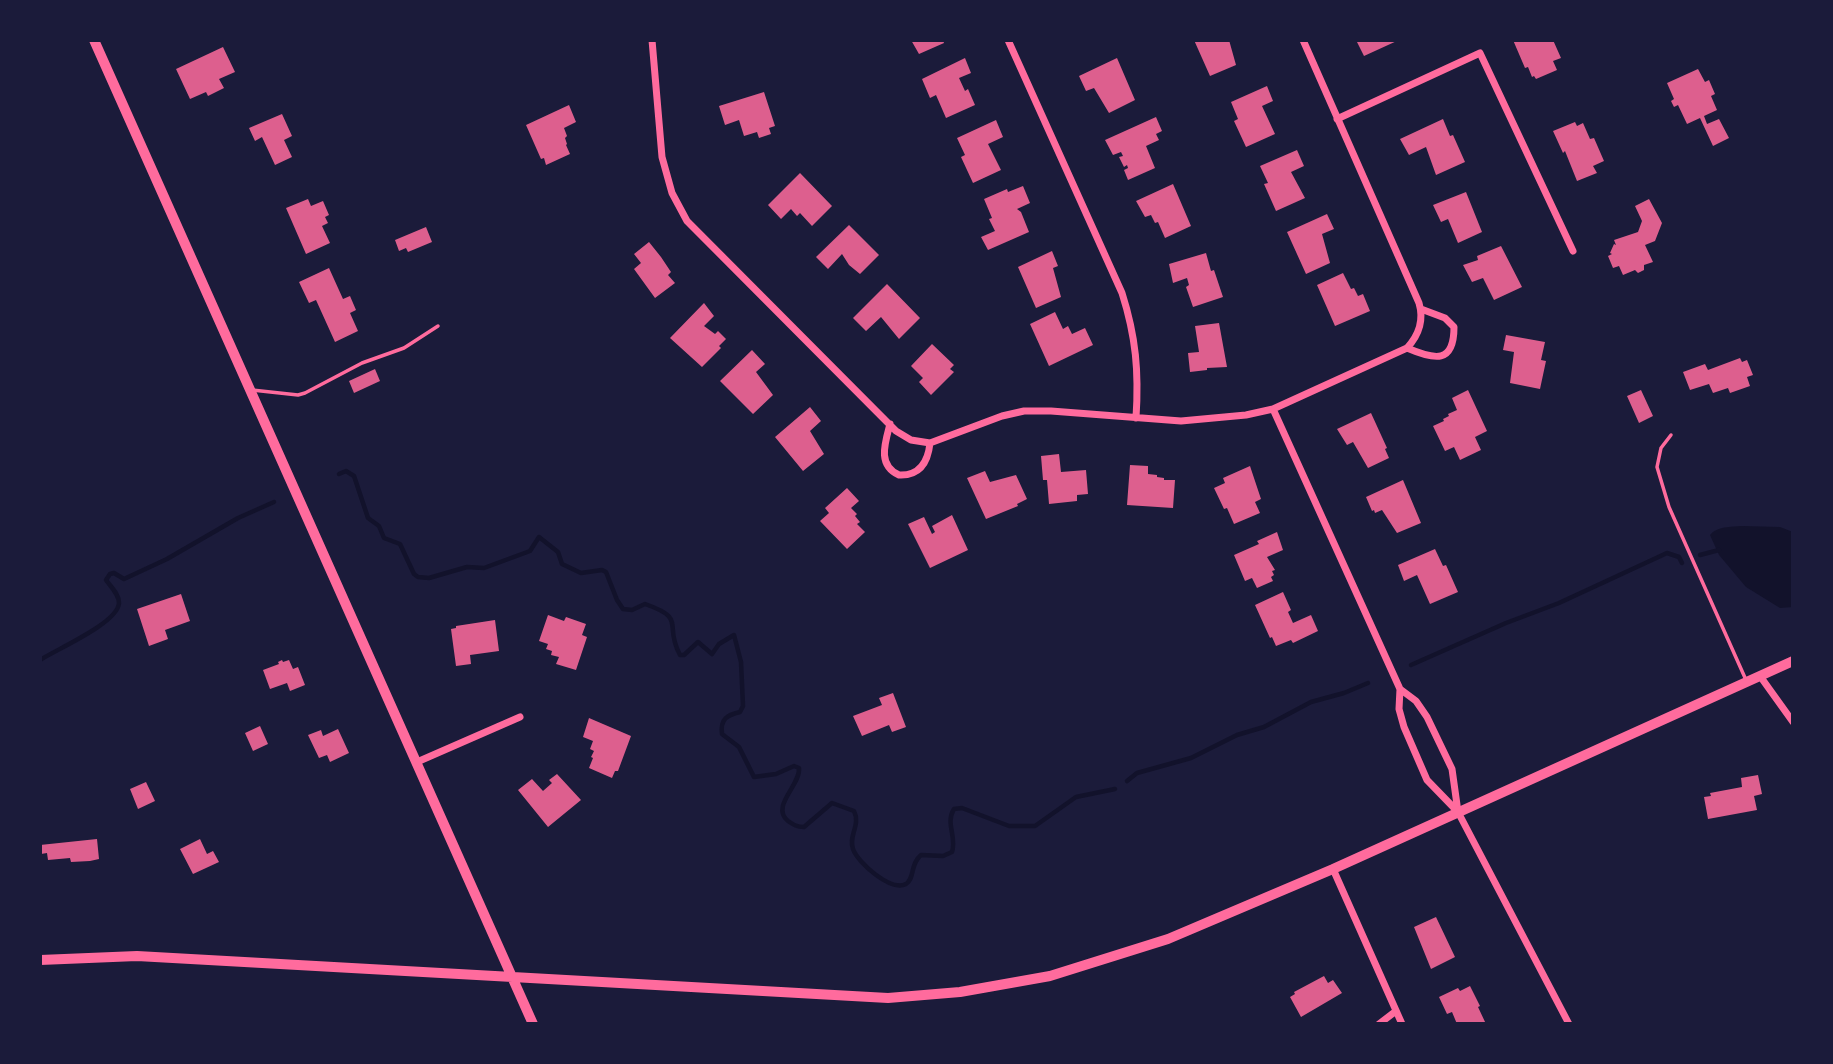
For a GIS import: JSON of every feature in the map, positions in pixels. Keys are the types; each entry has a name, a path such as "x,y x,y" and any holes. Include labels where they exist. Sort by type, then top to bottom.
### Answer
{"main road":[{"path":"94,40 533,1024"},
{"path":"40,960 137,956 888,998 960,992 1050,976 1125,954 1211,922 1793,661"}],"street":[{"path":"652,40 662,157 672,193 687,221 902,436 930,443 1002,416 1024,411 1064,411 1200,421 1246,415 1273,409 1407,348 1419,330 1421,309 1303,40"},
{"path":"1008,40 1122,293 1132,325 1137,357 1136,418"},
{"path":"1337,119 1480,52 1573,251"},
{"path":"1407,348 1436,357 1446,354 1454,344 1454,327 1445,318 1421,309"},
{"path":"1273,409 1400,689 1399,709 1404,727 1427,780 1458,812 1569,1024"},
{"path":"890,424 884,454 893,473 906,476 920,469 928,459 930,443"},
{"path":"1760,676 1793,722"},
{"path":"1400,689 1416,701 1427,717 1452,769 1458,812"},
{"path":"417,762 520,717"},
{"path":"1333,869 1402,1024"},
{"path":"1378,1024 1396,1011"}],"lane":[{"path":"250,390 298,395 305,393 362,363 404,348 438,326"},
{"path":"1671,435 1661,448 1657,467 1669,507 1746,682"}],"shaded area":[{"path":"1780,527 1793,532 1793,607 1780,608 1746,587 1719,555 1710,535 1720,528"}],"building":[{"path":"911,40 943,40 944,43 919,54"},
{"path":"1194,40 1229,40 1236,65 1210,76"},
{"path":"1356,40 1399,40 1364,56"},
{"path":"1513,40 1553,40 1561,58 1553,61 1557,70 1536,79 1532,77 1528,67 1525,68"},
{"path":"223,47 235,72 219,79 224,88 208,96 206,92 190,99 176,69"},
{"path":"965,58 971,73 959,78 965,91 968,89 975,105 946,118 936,95 930,98 922,79"},
{"path":"1117,58 1135,100 1109,113 1094,88 1086,91 1079,76"},
{"path":"1698,69 1705,82 1709,80 1715,94 1711,96 1717,110 1704,116 1707,124 1719,119 1729,138 1713,146 1700,118 1687,124 1678,105 1674,107 1671,101 1674,99 1667,83"},
{"path":"1267,86 1273,101 1262,106 1275,134 1246,147 1234,121 1238,119 1231,102"},
{"path":"764,92 775,126 769,128 771,134 759,138 757,132 744,136 739,120 725,125 719,106"},
{"path":"569,105 576,122 564,128 570,154 546,165 526,125"},
{"path":"282,114 292,136 284,140 292,157 275,165 262,137 255,141 249,128"},
{"path":"1156,117 1162,131 1156,134 1159,140 1146,146 1155,168 1128,180 1124,170 1128,168 1127,165 1124,167 1119,157 1123,156 1121,152 1113,155 1105,140"},
{"path":"1443,119 1465,162 1436,175 1426,147 1409,155 1400,139"},
{"path":"996,120 1003,137 988,144 1001,170 973,183 961,157 965,155 957,138"},
{"path":"1575,122 1577,126 1583,123 1590,139 1594,138 1604,161 1593,166 1597,173 1577,181 1565,151 1563,153 1553,131"},
{"path":"1297,150 1304,166 1291,172 1305,198 1276,211 1264,184 1268,183 1260,166"},
{"path":"800,173 832,206 812,226 800,213 797,216 791,209 781,219 768,205"},
{"path":"1173,184 1191,226 1165,238 1158,222 1155,223 1151,215 1145,217 1136,201"},
{"path":"1023,186 1030,203 1017,209 1021,212 1029,232 988,250 981,237 995,231 984,199 1007,189 1008,192"},
{"path":"1466,192 1482,232 1458,243 1448,219 1441,222 1433,205"},
{"path":"308,199 311,206 323,201 329,215 325,217 328,223 322,226 330,243 306,254 286,208"},
{"path":"1649,199 1662,223 1655,241 1645,245 1653,262 1644,265 1644,270 1638,273 1635,270 1623,275 1619,266 1613,268 1608,256 1612,254 1610,253 1614,244 1616,245 1614,240 1638,232 1642,221 1635,206"},
{"path":"1327,214 1334,229 1322,234 1330,263 1306,274 1287,232"},
{"path":"849,225 879,255 860,274 849,265 842,254 828,269 816,257"},
{"path":"426,227 432,242 408,252 406,248 399,251 395,240"},
{"path":"649,242 671,272 668,275 675,283 655,298 634,269 641,263 634,254"},
{"path":"1501,246 1522,287 1494,300 1483,278 1472,282 1463,265 1478,260 1477,256"},
{"path":"1052,251 1058,266 1053,268 1061,297 1036,308 1018,267"},
{"path":"1206,253 1223,297 1193,307 1186,287 1189,285 1187,278 1173,283 1169,264"},
{"path":"329,268 343,299 350,296 356,310 350,313 358,331 335,342 316,300 309,303 299,282"},
{"path":"1343,273 1351,289 1354,288 1358,296 1363,294 1370,311 1335,326 1317,285"},
{"path":"887,284 920,318 899,339 881,317 866,331 853,318"},
{"path":"704,303 714,316 704,326 715,334 718,331 726,339 702,367 670,338"},
{"path":"1055,312 1063,329 1068,326 1072,334 1085,328 1093,345 1049,366 1030,324"},
{"path":"1219,323 1227,367 1190,372 1188,353 1199,352 1195,326"},
{"path":"1506,335 1545,342 1541,360 1546,361 1540,389 1510,383 1514,352 1503,350"},
{"path":"932,344 954,365 950,369 954,372 931,395 919,382 923,378 911,366"},
{"path":"752,350 765,364 756,372 773,395 753,414 720,381"},
{"path":"1740,358 1742,362 1747,360 1753,375 1747,377 1750,386 1730,393 1728,388 1713,393 1709,384 1690,390 1683,372 1705,364 1708,370"},
{"path":"375,369 380,381 354,393 349,381"},
{"path":"1468,390 1487,431 1475,437 1481,450 1460,460 1454,447 1445,451 1433,426 1457,410 1452,398"},
{"path":"1641,390 1653,416 1639,423 1627,396"},
{"path":"810,407 821,421 810,431 824,454 803,471 775,437"},
{"path":"1371,413 1389,458 1368,468 1353,442 1347,445 1337,429"},
{"path":"1059,454 1061,472 1086,470 1088,494 1077,495 1077,501 1049,504 1041,456"},
{"path":"1130,465 1148,466 1148,474 1157,475 1164,480 1175,480 1173,508 1127,505"},
{"path":"1250,466 1261,499 1255,502 1260,513 1234,524 1214,488 1225,483 1223,478"},
{"path":"985,471 990,482 1016,475 1027,499 1017,504 1018,506 986,519 967,478"},
{"path":"1403,480 1421,523 1397,533 1382,510 1375,513 1372,511 1366,497"},
{"path":"847,488 859,501 851,508 860,522 857,524 865,532 847,549 820,521 829,513 825,508"},
{"path":"952,515 968,550 930,568 908,524 924,517 932,534 935,532 932,526"},
{"path":"1277,532 1283,550 1267,557 1275,570 1272,571 1273,581 1257,588 1252,578 1245,581 1234,555"},
{"path":"1435,549 1443,566 1446,565 1458,592 1430,604 1417,575 1404,581 1398,565"},
{"path":"1283,592 1293,623 1311,615 1318,631 1293,643 1291,640 1276,646 1255,605"},
{"path":"181,594 190,621 165,630 168,639 149,646 137,609"},
{"path":"548,615 564,621 566,617 586,624 582,635 587,637 576,670 556,664 559,657 551,655 552,651 546,649 548,644 539,641"},
{"path":"495,620 499,651 470,655 471,664 456,666 451,629"},
{"path":"282,660 289,660 293,669 298,667 305,685 290,691 287,683 270,689 263,670 279,664"},
{"path":"893,693 906,727 892,732 889,725 862,736 853,716 882,705 879,698"},
{"path":"589,718 631,736 618,771 615,771 612,778 589,768 593,758 591,757 594,751 590,749 593,741 583,737"},
{"path":"260,726 268,744 253,751 245,733"},
{"path":"338,729 349,753 330,762 327,755 319,758 308,735 321,730 323,736"},
{"path":"557,774 581,800 548,827 518,790 532,779 543,791 552,783 549,780"},
{"path":"1758,775 1762,794 1754,796 1757,810 1708,819 1704,797 1711,796 1710,793 1742,787 1741,778"},
{"path":"146,782 155,801 138,809 130,789"},
{"path":"97,839 99,859 71,862 70,858 48,860 47,853 41,854 40,845"},
{"path":"200,839 207,854 213,851 219,862 193,874 180,849"},
{"path":"1436,917 1455,957 1431,969 1414,927"},
{"path":"1324,976 1328,983 1333,980 1342,993 1301,1017 1290,997 1294,992"},
{"path":"1470,986 1486,1024 1457,1024 1452,1012 1447,1014 1439,997 1458,988 1460,991"}],"waterway":[{"path":"339,474 346,471 354,476 368,518 379,526 384,538 400,544 418,577 429,578 467,567 484,568 530,551 539,537 558,552 562,564 581,573 602,570 606,572 623,609 632,610 645,604 666,614 672,624 675,645 680,655 684,655 698,642 712,654 719,644 734,635 741,662 743,706 740,712 725,718 722,734 739,747 754,777 776,774 794,766 799,768 796,781 782,809 783,815 792,824 804,827 832,803 854,811 856,821 852,844 856,855 876,875 892,884 906,884 911,878 915,862 921,855 943,856 952,852 951,820 954,809 962,808 1009,826 1035,826 1076,797 1115,789"},
{"path":"40,660 86,635 116,611 118,597 106,580 110,574 114,573 124,579 167,559 238,518 274,502"},
{"path":"1700,555 1719,550"},
{"path":"1411,665 1559,603 1667,553 1679,557 1682,563"},
{"path":"1127,781 1137,773 1191,758 1237,735 1264,727 1311,702 1368,683"}]}
